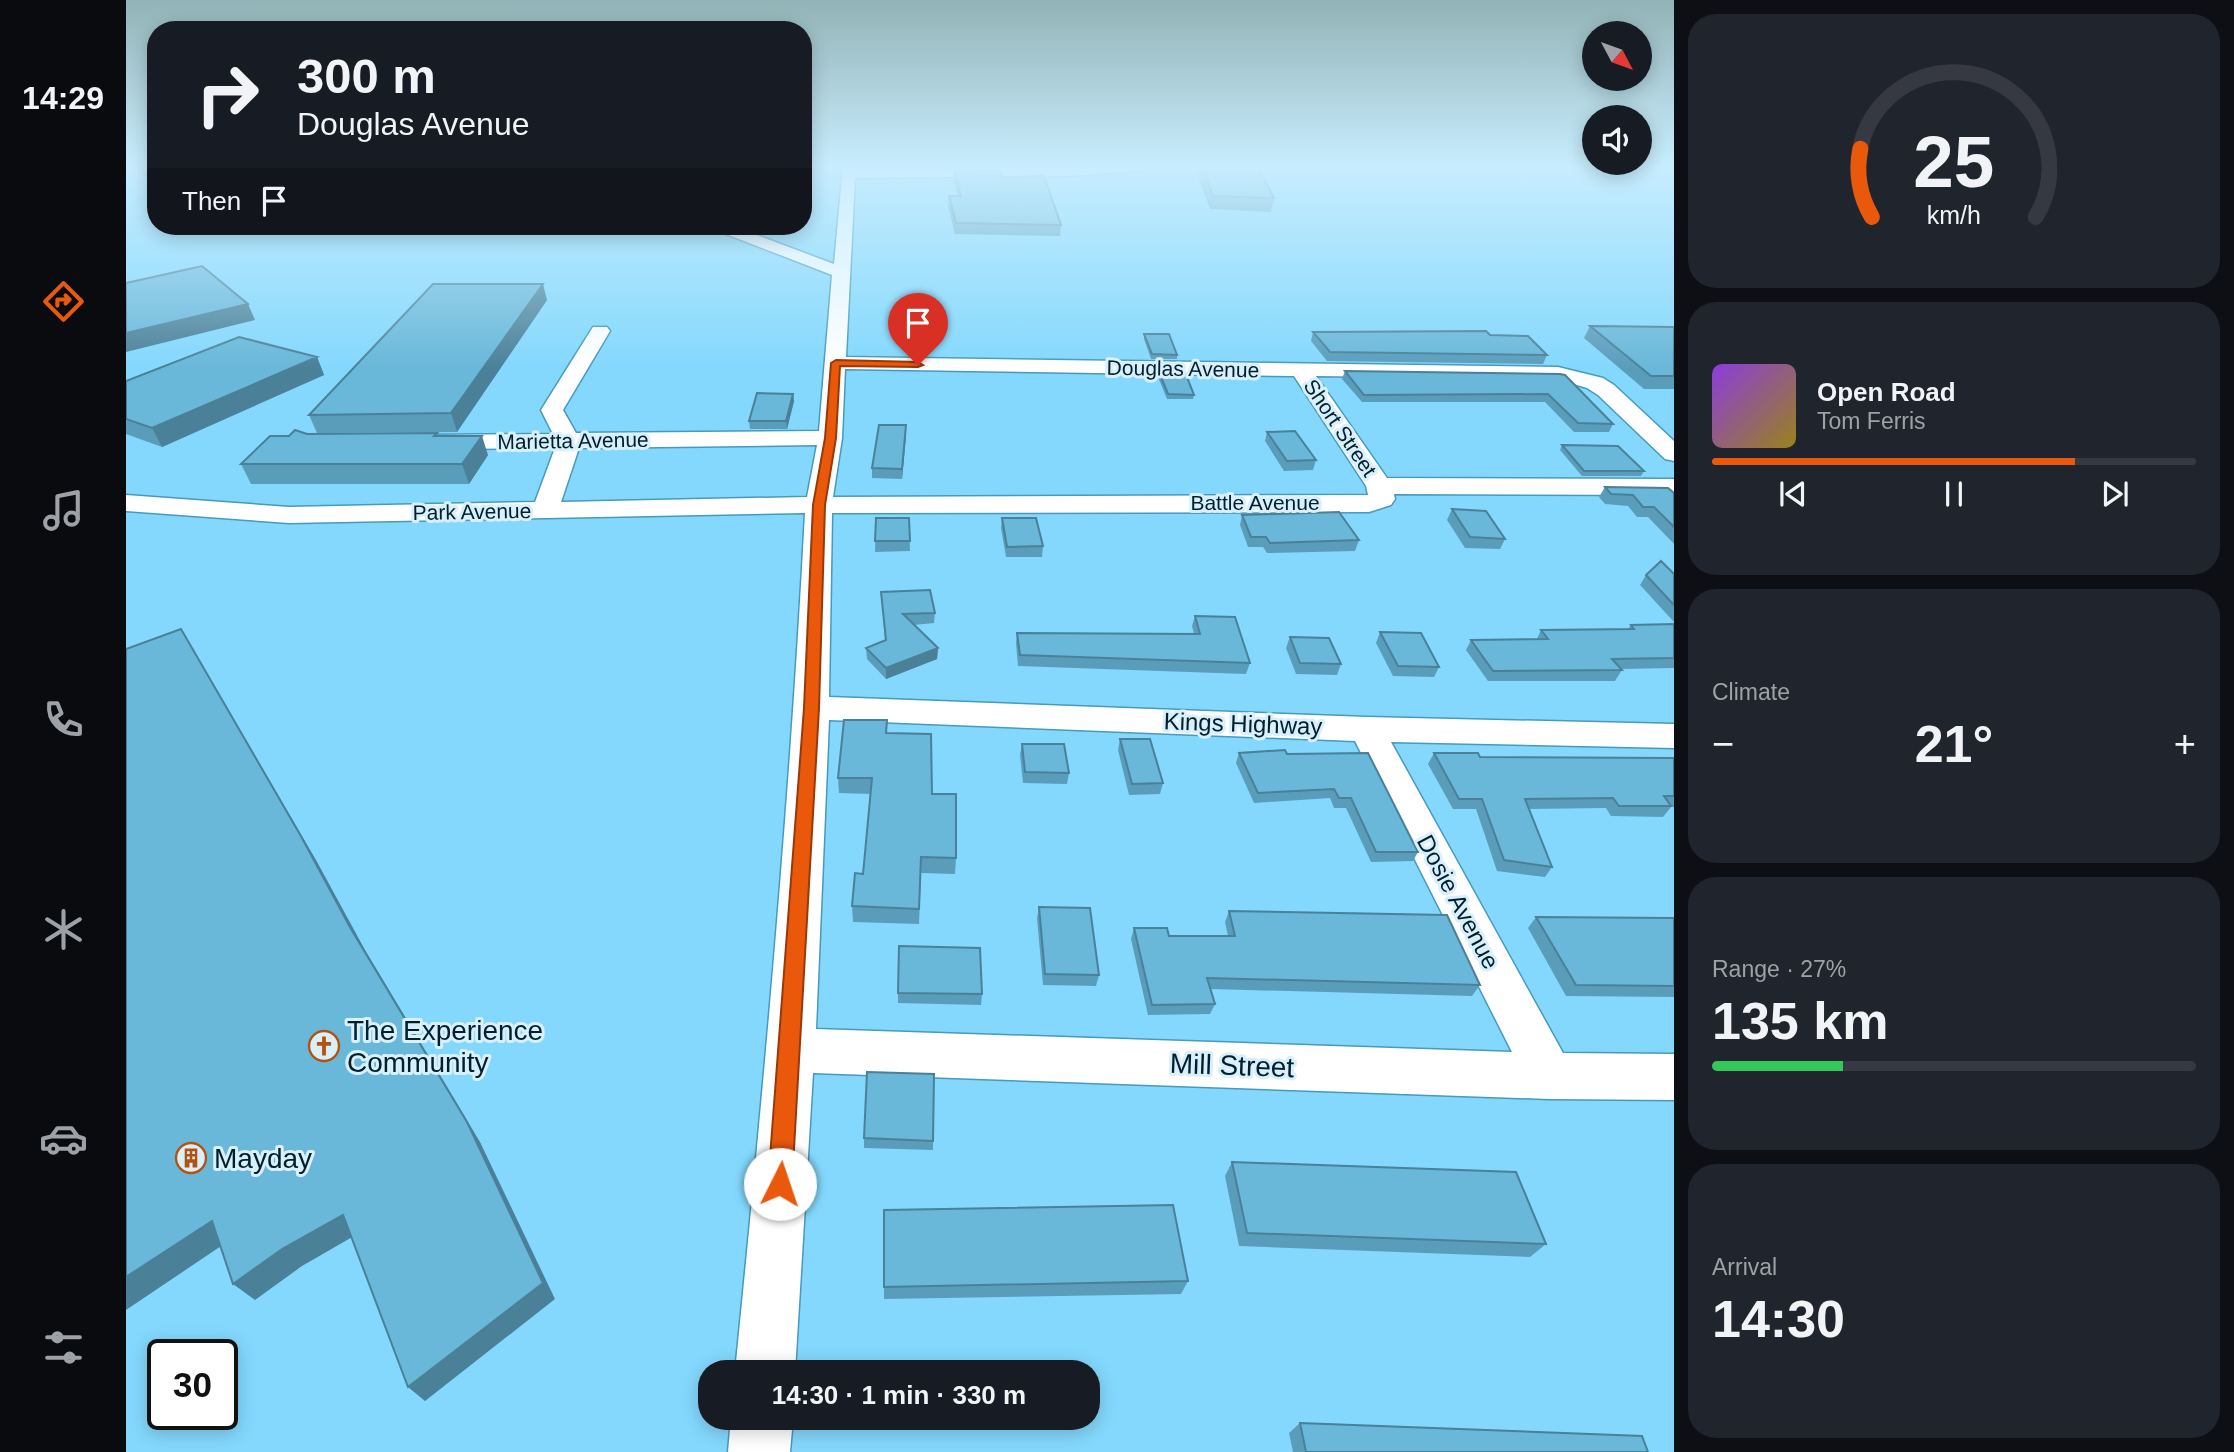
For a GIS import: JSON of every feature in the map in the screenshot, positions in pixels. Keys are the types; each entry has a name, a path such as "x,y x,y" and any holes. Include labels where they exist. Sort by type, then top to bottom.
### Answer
{"street":[{"path":"766,1360 791,1050 811,708 819,505 831,438 844,234"},
{"path":"743,235 842,273"},
{"path":"545,511 569,442 552,410 600,331"},
{"name":"Douglas Avenue","path":"836,363 1558,373 1595,383 1619,400 1674,454"},
{"name":"Short Street","path":"1302,371 1379,486"},
{"name":"Marietta Avenue","path":"409,443 831,438"},
{"path":"1379,486 1674,486"},
{"name":"Battle Avenue","path":"819,505 1369,504 1382,499 1379,486"},
{"name":"Park Avenue","path":"126,503 289,515 819,505"},
{"name":"Kings Highway","path":"811,708 1367,729 1674,736"},
{"name":"Dosie Avenue","path":"1367,729 1549,1076"},
{"name":"Mill Street","path":"791,1050 1549,1076 1674,1077"},
{"path":"759,1452 761,1430"}],"building":[{"path":"202,266 248,304 126,333 126,283"},
{"path":"433,284 543,284 451,413 309,415"},
{"path":"1590,326 1674,327 1674,376 1651,376"},
{"path":"1486,331 1490,335 1528,336 1547,355 1330,352 1313,332"},
{"path":"1144,334 1169,334 1177,355 1152,354"},
{"path":"239,337 317,357 152,428 126,419 126,381"},
{"path":"1345,371 1560,374 1565,375 1613,424 1578,423 1548,394 1364,395"},
{"path":"1159,372 1185,372 1194,395 1168,394"},
{"path":"757,393 793,394 786,421 749,421"},
{"path":"879,425 906,425 902,469 872,468"},
{"path":"295,430 307,434 437,433 434,436 482,436 462,464 241,464 270,436 289,436"},
{"path":"1295,431 1316,460 1287,461 1267,432"},
{"path":"1562,445 1618,446 1644,471 1584,471"},
{"path":"1605,487 1668,488 1674,493 1674,527 1654,507 1643,507 1633,495 1611,494"},
{"path":"1452,509 1486,511 1505,539 1470,537"},
{"path":"1339,512 1359,540 1270,543 1266,537 1251,537 1242,515"},
{"path":"876,518 909,518 910,541 875,541"},
{"path":"1002,518 1036,518 1043,546 1007,547"},
{"path":"1661,561 1674,574 1674,605 1646,575"},
{"path":"930,590 935,613 903,614 938,648 886,668 866,648 886,640 881,592"},
{"path":"1195,616 1235,617 1250,663 1020,655 1017,633 1200,634"},
{"path":"1674,624 1674,658 1612,659 1622,670 1493,671 1471,640 1548,639 1541,630 1634,629 1631,625"},
{"path":"181,629 302,838 351,929 467,1122 543,1283 408,1387 343,1215 282,1249 233,1284 212,1221 126,1277 126,649"},
{"path":"1380,632 1421,633 1439,667 1398,666"},
{"path":"1290,637 1329,638 1341,664 1300,663"},
{"path":"844,720 887,720 886,733 931,734 932,794 956,794 956,858 921,857 919,909 852,906 855,873 863,874 872,778 838,778"},
{"path":"1120,739 1150,739 1163,783 1132,784"},
{"path":"1022,744 1064,744 1069,773 1025,772"},
{"path":"1285,750 1287,754 1368,753 1418,852 1376,852 1351,798 1339,798 1334,789 1258,793 1239,753"},
{"path":"1434,753 1478,753 1480,757 1674,758 1674,796 1664,796 1671,806 1619,806 1613,798 1525,799 1552,867 1504,860 1482,799 1459,799"},
{"path":"1039,907 1090,908 1099,975 1045,974"},
{"path":"1229,911 1447,915 1480,985 1207,978 1215,1004 1152,1005 1134,928 1167,928 1169,936 1235,936"},
{"path":"1536,917 1674,918 1674,986 1576,985"},
{"path":"899,946 980,948 982,994 898,993"},
{"path":"867,1072 934,1074 933,1141 864,1138"},
{"path":"1232,1162 1516,1172 1546,1244 1247,1233"},
{"path":"1173,1205 1188,1281 884,1287 884,1210"},
{"path":"1300,1423 1642,1436 1648,1452 1306,1452"}],"place":[{"name":"The Experience Community","path":"324,1046"},
{"name":"Mayday","path":"191,1158"}],"route":[{"path":"780,1184 791,1050 811,708 819,505 831,438 836,363 918,365"}]}
